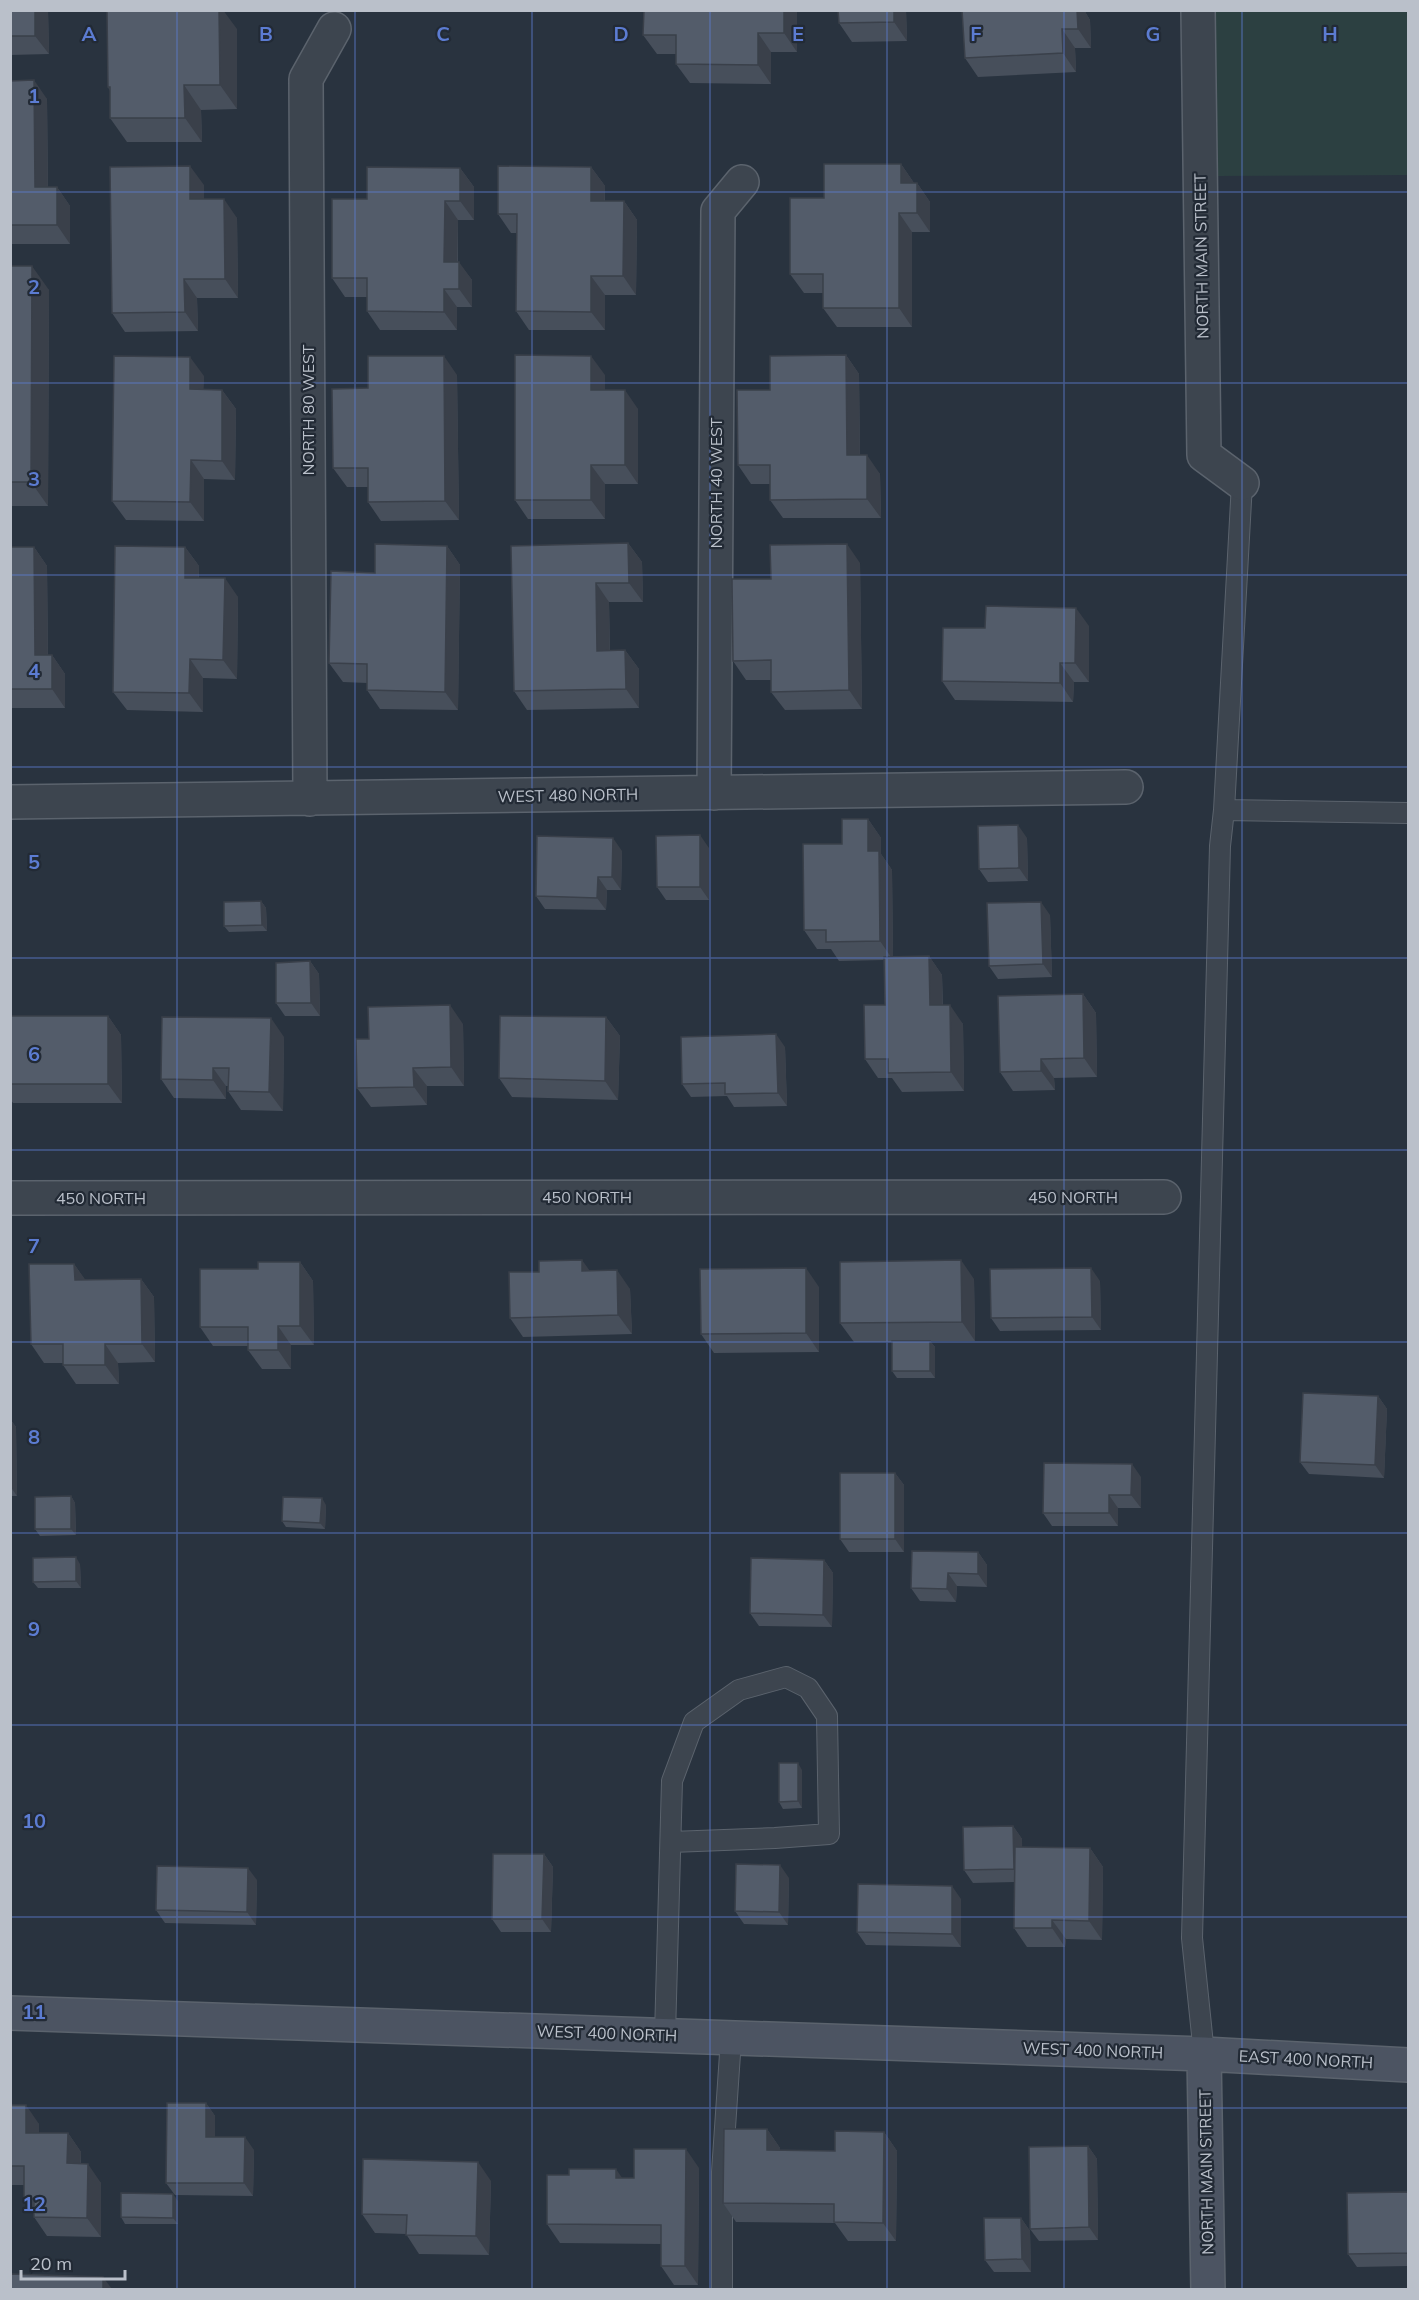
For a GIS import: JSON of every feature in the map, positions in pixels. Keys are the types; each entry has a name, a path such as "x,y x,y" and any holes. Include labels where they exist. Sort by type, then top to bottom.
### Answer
{"street":[{"name":"NORTH MAIN STREET","path":"1198,10 1204,455 1242,483"},
{"name":"NORTH 80 WEST","path":"310,799 306,79 334,29"},
{"name":"NORTH 40 WEST","path":"714,793 718,211 742,182"},
{"name":"WEST 480 NORTH","path":"10,802 1126,788"},
{"name":"450 NORTH","path":"10,1198 1164,1197"},
{"name":"WEST 400 NORTH","path":"10,2013 1204,2054"},
{"name":"NORTH MAIN STREET","path":"1204,2054 1208,2289"},
{"name":"EAST 400 NORTH","path":"1204,2054 1408,2065"}],"lane":[{"path":"1204,2054 1192,1938 1220,846 1224,810 1242,483"},
{"path":"1224,810 1408,813"},
{"path":"665,2035 672,1781 694,1722 739,1690 786,1677 808,1688 827,1716 829,1834 671,1842"},
{"path":"722,2289 722,2172 731,2038"}],"green space":[{"path":"1214,11 1408,11 1408,175 1217,176"}],"building":[{"path":"10,10 35,10 35,36 10,36"},
{"path":"107,10 219,10 220,85 184,85 185,118 110,118"},
{"path":"644,10 784,10 784,33 758,33 758,65 676,64 676,35 643,35"},
{"path":"838,10 894,10 894,22 839,23"},
{"path":"962,10 1077,10 1078,29 1062,29 1063,53 965,58"},
{"path":"34,80 35,187 57,187 57,225 10,225 10,81"},
{"path":"824,164 901,164 901,183 917,183 917,213 899,213 899,308 823,308 823,274 790,274 790,198 824,198"},
{"path":"190,166 190,199 224,199 225,279 184,279 185,312 112,313 110,167"},
{"path":"498,166 591,167 591,201 624,201 623,276 591,276 591,312 516,311 517,214 498,214"},
{"path":"367,167 460,168 460,201 445,201 444,262 459,262 459,289 444,289 444,312 367,311 367,278 332,278 332,199 367,199"},
{"path":"10,266 32,266 31,482 10,482"},
{"path":"515,355 591,356 591,390 625,390 625,465 591,465 591,500 515,500"},
{"path":"846,355 847,455 867,455 867,499 770,500 770,465 738,465 737,390 770,390 770,356"},
{"path":"114,356 190,357 190,389 222,390 222,461 191,460 190,502 112,501"},
{"path":"368,356 444,356 445,501 368,502 368,468 333,468 332,389 368,388"},
{"path":"628,543 629,583 596,583 597,651 625,650 626,689 514,691 511,546"},
{"path":"375,544 447,546 445,692 367,690 367,664 329,663 331,571 375,573"},
{"path":"847,544 849,690 771,692 771,660 733,661 732,579 771,579 770,545"},
{"path":"115,546 185,547 185,578 225,578 223,660 190,659 189,693 113,692"},
{"path":"10,547 34,547 35,655 52,655 52,689 10,689"},
{"path":"986,606 1076,608 1075,663 1060,663 1060,683 942,681 943,628 985,628"},
{"path":"842,819 868,819 868,851 879,851 880,941 826,942 826,930 804,930 803,844 842,844"},
{"path":"1018,825 1019,868 979,869 978,826"},
{"path":"700,835 700,887 657,887 656,836"},
{"path":"537,836 613,838 612,877 598,877 597,898 536,896"},
{"path":"261,901 262,925 224,926 224,902"},
{"path":"1041,902 1043,964 989,966 987,903"},
{"path":"929,956 930,1005 950,1005 951,1072 888,1073 888,1059 865,1059 864,1005 885,1005 884,957"},
{"path":"310,961 311,1003 276,1003 276,963"},
{"path":"1083,994 1084,1058 1041,1059 1041,1071 1000,1072 998,996"},
{"path":"450,1005 451,1067 413,1068 414,1087 357,1088 356,1039 369,1039 368,1007"},
{"path":"10,1016 108,1016 108,1084 10,1084"},
{"path":"500,1016 606,1017 605,1081 499,1078"},
{"path":"162,1017 271,1018 269,1092 228,1091 229,1068 213,1068 213,1080 161,1079"},
{"path":"776,1034 778,1093 725,1094 725,1083 682,1084 681,1037"},
{"path":"582,1260 582,1271 617,1270 618,1315 510,1318 509,1272 539,1272 539,1261"},
{"path":"961,1260 962,1322 840,1323 840,1262"},
{"path":"258,1262 300,1262 300,1326 278,1326 278,1350 248,1350 248,1327 200,1327 200,1269 258,1269"},
{"path":"29,1264 74,1264 75,1280 141,1279 142,1344 105,1344 105,1365 63,1365 63,1344 31,1344"},
{"path":"806,1268 806,1333 701,1334 700,1269"},
{"path":"1091,1268 1092,1317 991,1318 990,1269"},
{"path":"892,1341 930,1341 930,1371 892,1371"},
{"path":"1303,1393 1378,1396 1375,1465 1300,1462"},
{"path":"1044,1463 1132,1464 1131,1495 1109,1495 1109,1513 1043,1513"},
{"path":"840,1473 895,1473 895,1539 840,1539"},
{"path":"71,1496 71,1529 35,1529 35,1497"},
{"path":"283,1497 322,1498 320,1523 282,1521"},
{"path":"912,1551 978,1552 978,1574 948,1573 947,1589 911,1588"},
{"path":"76,1557 76,1581 33,1582 33,1558"},
{"path":"751,1558 824,1560 823,1615 750,1613"},
{"path":"779,1763 798,1763 798,1801 779,1802"},
{"path":"1013,1826 1014,1869 964,1870 963,1827"},
{"path":"1015,1847 1090,1848 1089,1921 1052,1920 1052,1928 1014,1928"},
{"path":"493,1854 544,1854 542,1919 492,1919"},
{"path":"736,1864 780,1865 779,1912 735,1911"},
{"path":"157,1866 248,1868 247,1912 156,1910"},
{"path":"858,1884 952,1886 952,1934 857,1932"},
{"path":"167,2103 206,2103 206,2137 245,2137 244,2183 166,2183"},
{"path":"10,2105 26,2105 26,2133 68,2133 67,2163 88,2164 87,2218 34,2217 34,2199 24,2199 24,2166 10,2166"},
{"path":"724,2129 767,2129 767,2150 835,2151 835,2131 884,2132 883,2223 834,2222 834,2204 723,2203"},
{"path":"1088,2146 1089,2227 1030,2229 1029,2147"},
{"path":"634,2149 686,2149 685,2266 661,2266 661,2225 547,2224 547,2175 569,2175 569,2169 616,2169 616,2178 634,2178"},
{"path":"363,2159 478,2162 476,2236 406,2235 407,2215 362,2214"},
{"path":"1408,2192 1408,2253 1348,2254 1347,2193"},
{"path":"121,2193 173,2194 173,2218 121,2217"},
{"path":"984,2218 1021,2218 1022,2259 985,2260"},
{"path":"10,2274 103,2277 103,2289 10,2289"}]}
